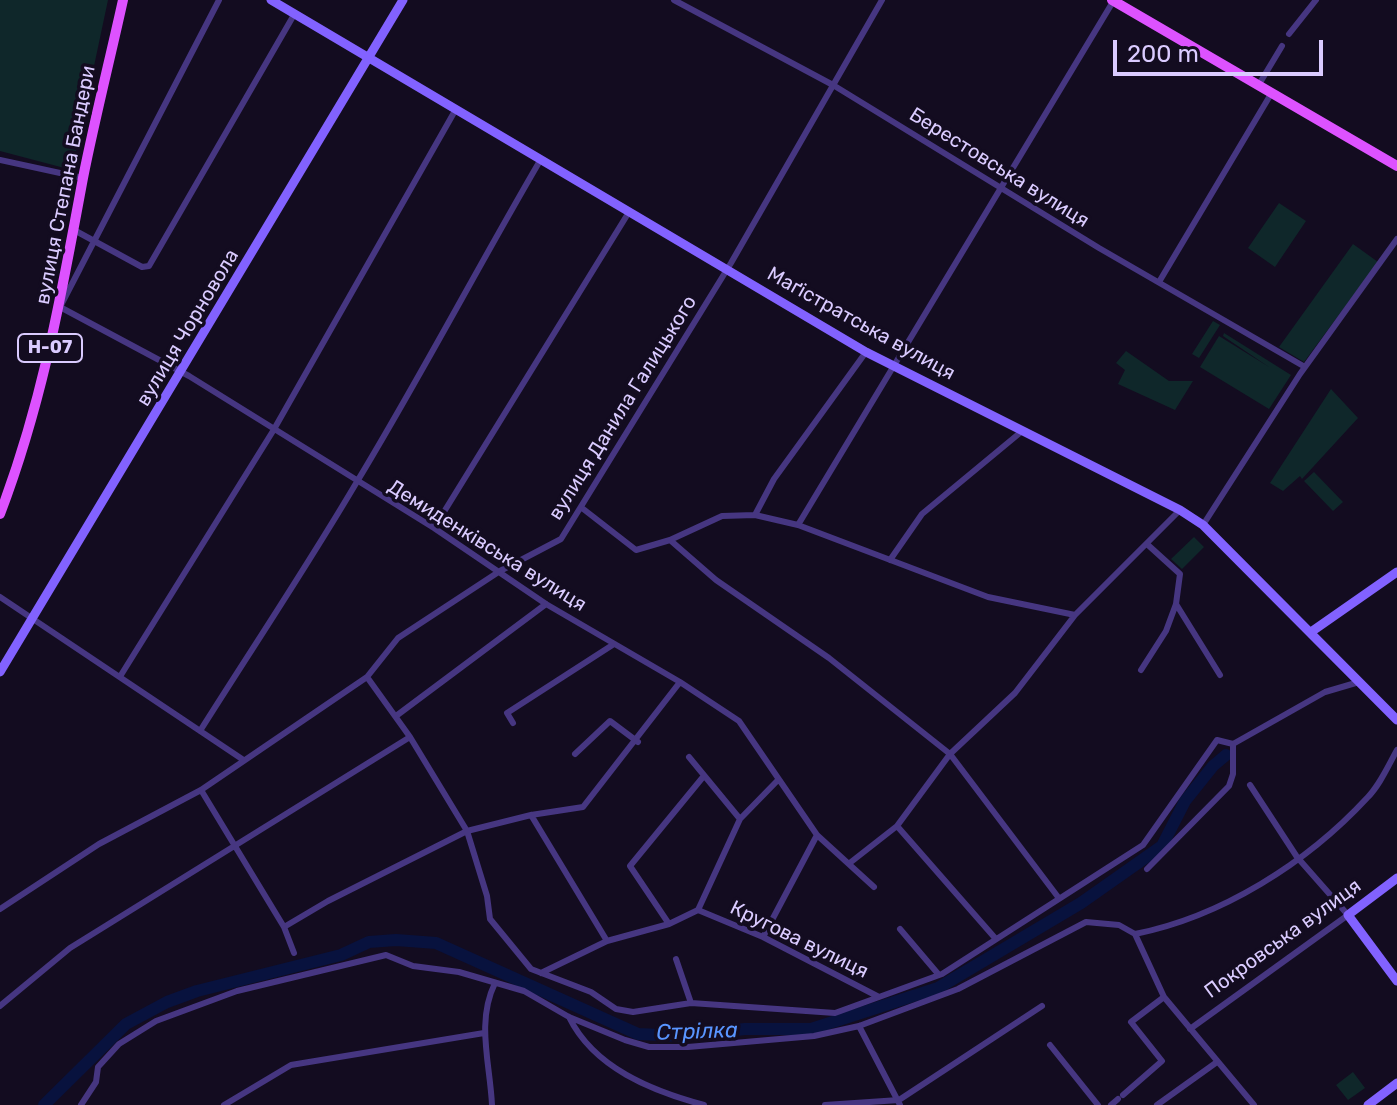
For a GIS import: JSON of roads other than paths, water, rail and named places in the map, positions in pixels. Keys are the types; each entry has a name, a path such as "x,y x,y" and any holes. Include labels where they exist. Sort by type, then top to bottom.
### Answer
{"main road":[{"name":"вулиця Степана Бандери","path":"0,514 28,441 60,307 83,178 123,0"},
{"path":"1113,0 1397,166"}],"street":[{"path":"60,307 219,0"},
{"name":"Маґістратська вулиця","path":"271,0 866,352 1180,510 1203,525 1397,720"},
{"name":"вулиця Чорновола","path":"0,672 183,372 403,0"},
{"name":"Берестовська вулиця","path":"674,0 833,85 1000,188 1305,367"},
{"name":"вулиця Данила Галицького","path":"0,909 99,844 201,790 242,759 367,677 398,638 500,571 561,539 727,269 882,0"},
{"path":"798,525 1113,0"},
{"path":"1289,34 1316,0"},
{"path":"74,230 142,267 149,266 295,13"},
{"path":"1258,86 1282,46"},
{"path":"1159,282 1271,94"},
{"path":"121,675 273,431 456,109"},
{"path":"200,731 357,482 471,288 492,242 541,159"},
{"path":"0,160 83,178"},
{"path":"434,528 629,212"},
{"path":"1203,525 1305,367 1397,239"},
{"name":"Демиденківська вулиця","path":"60,307 183,372 273,431 434,528 546,604 680,682 739,721 817,835 851,862 874,887"},
{"path":"755,515 774,479 866,352"},
{"path":"890,560 922,514 1021,432"},
{"path":"582,508 636,550 670,540 722,516 755,515 798,525 988,597 1075,615"},
{"path":"851,862 897,826 950,754 1015,693 1075,615 1180,510"},
{"path":"670,540 716,580 829,658 950,754 1058,897"},
{"path":"1141,670 1166,631 1176,604 1180,574 1148,545"},
{"path":"1311,632 1397,572"},
{"path":"0,597 121,675 242,759"},
{"path":"396,716 546,604"},
{"path":"1176,604 1220,675"},
{"path":"513,723 507,713 614,644"},
{"path":"367,677 410,737 467,831 487,896 490,919 508,937 531,969 541,973"},
{"path":"284,927 328,901 467,831 531,815 583,807 638,742 680,682"},
{"path":"1147,869 1229,786 1233,774 1233,744 1325,692 1359,682"},
{"path":"575,754 610,721 638,742"},
{"path":"0,1006 70,948 410,737"},
{"name":"Кругова вулиця","path":"541,973 591,992 616,1009 633,1012 691,1003 810,1014 835,1013 939,975 1058,897 1109,870 1143,845 1217,740 1233,744"},
{"path":"1135,934 1214,911 1297,857 1370,796 1397,750"},
{"path":"689,757 740,819"},
{"path":"669,924 630,866 703,777"},
{"path":"698,910 740,819 778,780"},
{"path":"1250,785 1297,857 1348,915 1397,981"},
{"path":"201,790 284,927 294,953"},
{"path":"531,815 607,941"},
{"path":"897,826 995,938"},
{"path":"763,937 817,835"},
{"name":"Покровська вулиця","path":"1190,1029 1397,878"},
{"name":"Кругова вулиця","path":"541,973 607,941 669,924 698,910 763,937 879,997"},
{"path":"81,1105 96,1082 98,1067 119,1044 156,1021 237,991 386,955 413,966 459,972 524,991 569,1017 649,1047 758,1042 814,1036 859,1026 958,989 1086,922 1119,925 1135,934 1164,997 1254,1105"},
{"path":"900,929 939,975"},
{"path":"676,959 691,1003"},
{"path":"492,1105 484,1033 487,1000 495,983"},
{"path":"1111,1105 1162,1061 1131,1022 1164,997"},
{"path":"825,1105 900,1102 1042,1006"},
{"path":"569,1017 583,1040 602,1061 653,1087 704,1105"},
{"path":"859,1026 900,1102"},
{"path":"224,1105 291,1065 484,1033"},
{"path":"1050,1045 1098,1105"},
{"path":"1157,1105 1217,1062"},
{"path":"1368,1105 1397,1083"}],"waterway":[{"name":"Стрілка","path":"44,1105 126,1024 167,1002 197,991 341,955 369,942 396,940 436,943 638,1034 682,1036 745,1029 811,1029 938,988 1081,903 1162,846 1185,801 1226,755"}]}
